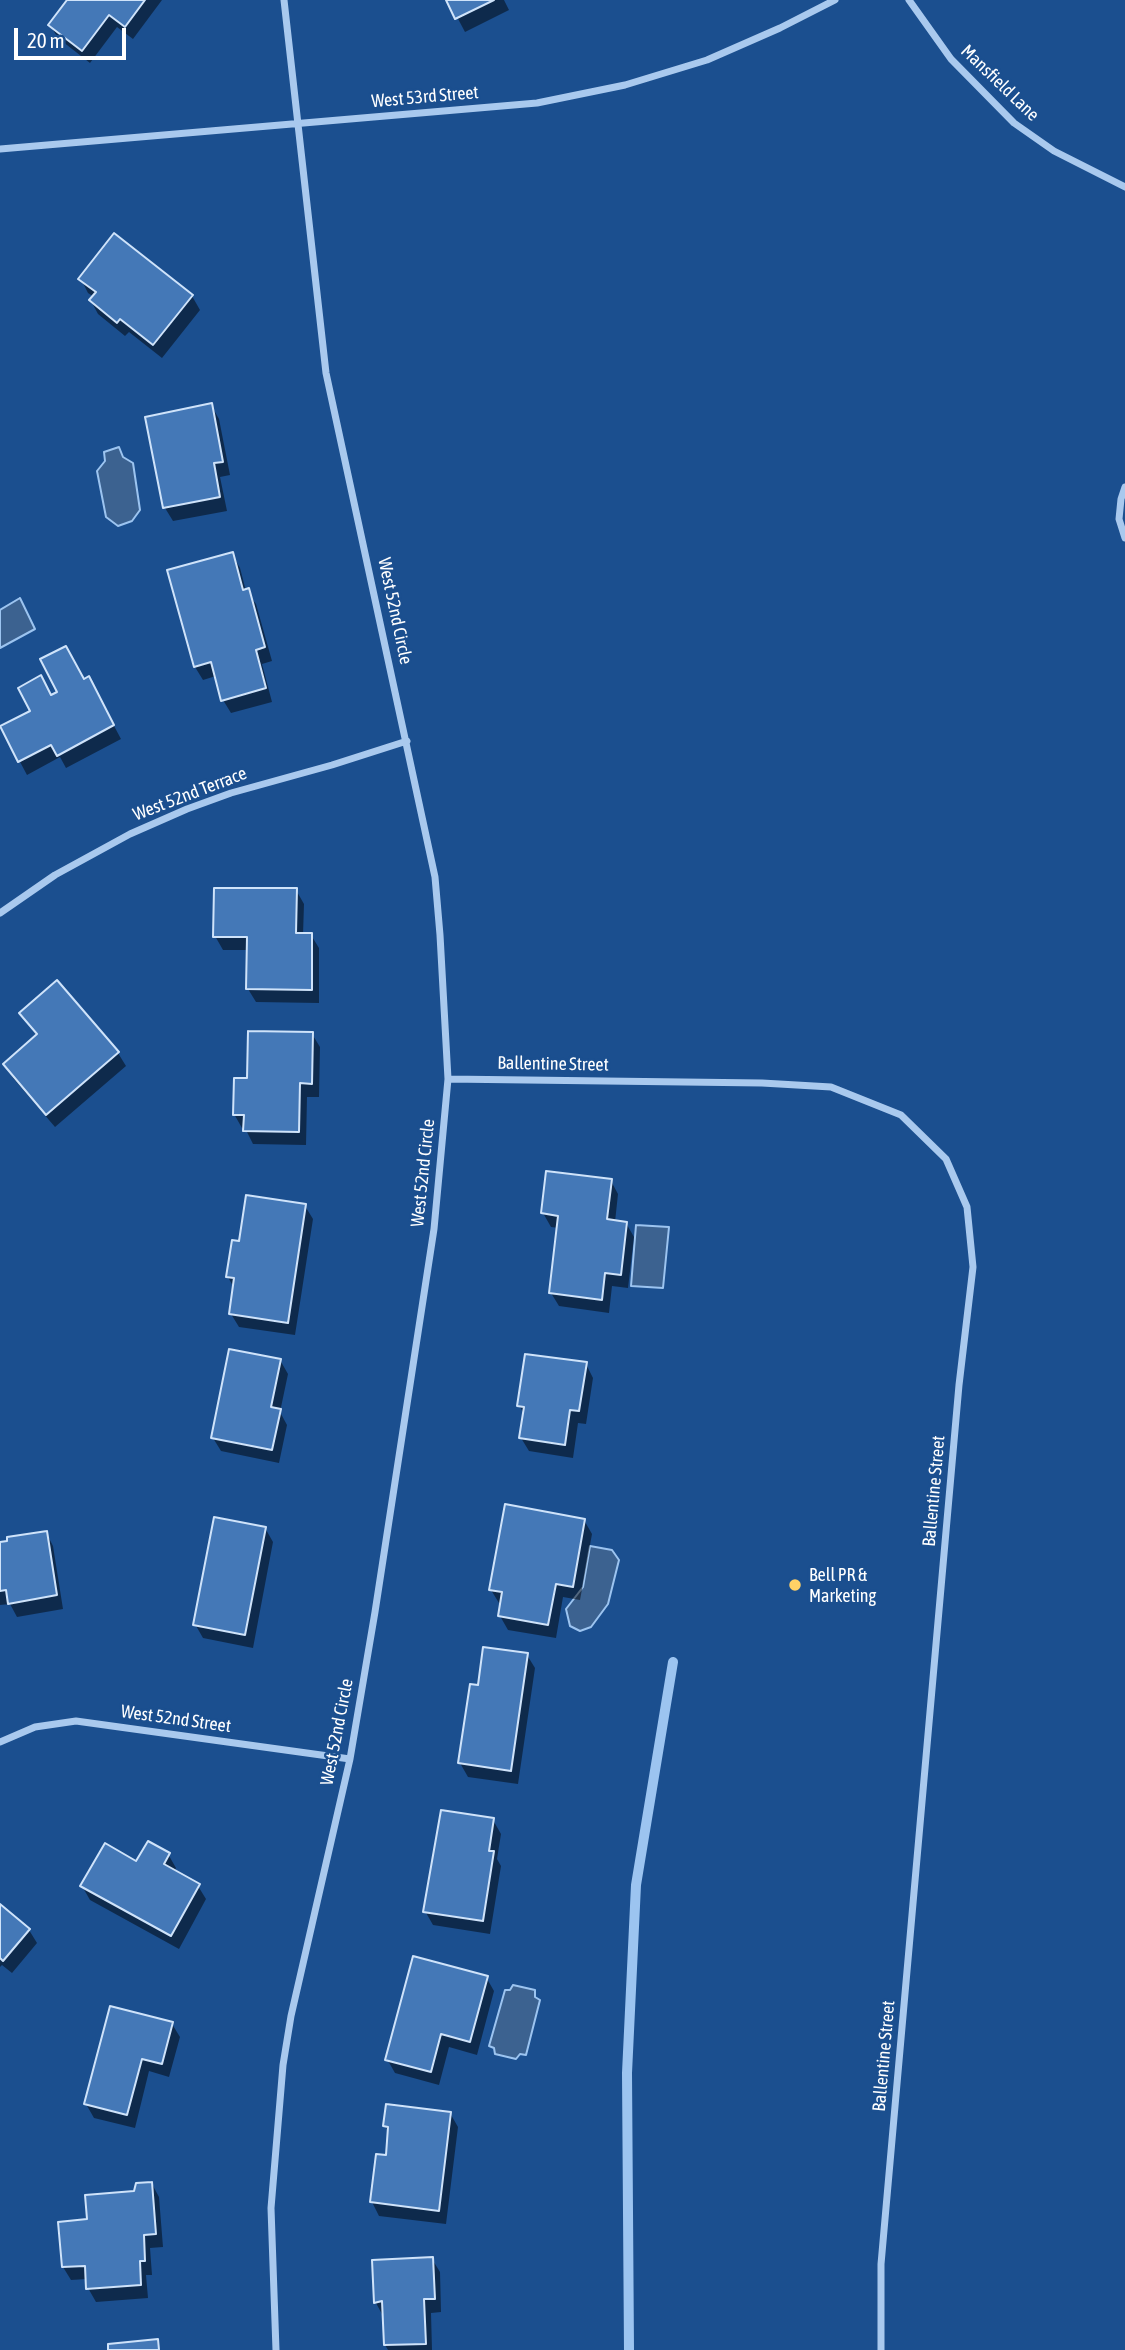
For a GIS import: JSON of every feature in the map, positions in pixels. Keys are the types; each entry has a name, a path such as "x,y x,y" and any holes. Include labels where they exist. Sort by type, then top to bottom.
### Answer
{"street":[{"name":"West 52nd Circle","path":"276,2350 271,2208 283,2065 291,2016 350,1759 375,1612 434,1228 448,1079 435,877 326,373 284,0"},
{"name":"West 53rd Street","path":"0,149 537,103 625,85 707,60 835,0"},
{"name":"Mansfield Lane","path":"909,0 951,59 1014,123 1054,151 1096,175 1125,187"},
{"path":"1125,487 1119,519 1125,538"},
{"name":"West 52nd Terrace","path":"0,914 55,875 130,834 187,809 231,793 407,741"},
{"name":"Ballentine Street","path":"448,1079 762,1083 831,1087 901,1115 946,1159 968,1207 973,1267 959,1385 881,2264 881,2350"},
{"name":"West 52nd Street","path":"0,1742 35,1727 76,1721 350,1759"}],"water":[{"path":"119,447 123,457 133,463 140,510 132,521 118,526 106,517 97,471 105,461 104,452"},
{"path":"20,598 35,629 0,648 0,610"},
{"path":"636,1225 669,1227 663,1288 631,1286"},
{"path":"590,1546 612,1550 619,1560 608,1604 591,1627 580,1631 570,1626 566,1609 583,1587"},
{"path":"513,1985 535,1990 535,1997 540,2000 526,2055 520,2054 516,2059 495,2054 494,2048 489,2046 505,1990 510,1990"}],"building":[{"path":"67,0 145,0 125,27 109,15 82,51 48,25"},
{"path":"446,0 494,0 455,19"},
{"path":"114,233 193,295 153,345 120,319 117,323 89,300 96,292 78,279"},
{"path":"212,403 223,462 214,463 220,497 163,508 145,417"},
{"path":"233,552 243,590 249,588 265,647 256,650 266,688 221,701 211,662 194,667 167,570"},
{"path":"66,646 84,679 89,676 114,725 57,756 51,745 18,762 0,726 30,711 18,688 41,675 51,695 57,692 40,659"},
{"path":"214,888 297,888 296,933 312,933 312,990 246,989 247,937 213,937"},
{"path":"57,980 119,1052 46,1115 3,1064 37,1034 19,1013"},
{"path":"248,1031 313,1032 312,1084 300,1083 299,1132 243,1131 244,1115 233,1115 234,1078 247,1078"},
{"path":"546,1171 612,1179 607,1219 627,1222 621,1275 605,1273 602,1300 549,1293 558,1216 541,1213"},
{"path":"246,1195 306,1204 288,1323 229,1314 234,1278 226,1277 232,1240 239,1241"},
{"path":"229,1349 281,1359 271,1407 281,1409 272,1450 211,1438"},
{"path":"525,1354 587,1362 579,1411 570,1410 565,1445 519,1438 524,1407 517,1406"},
{"path":"505,1504 585,1519 573,1587 556,1584 548,1625 498,1616 502,1592 489,1590"},
{"path":"214,1517 266,1527 245,1635 193,1625"},
{"path":"47,1531 57,1595 8,1604 6,1590 0,1591 0,1542 7,1541 7,1537"},
{"path":"483,1647 528,1653 511,1771 458,1763 470,1684 478,1685"},
{"path":"441,1810 494,1818 489,1851 494,1851 483,1921 423,1912"},
{"path":"148,1841 170,1853 164,1864 200,1884 171,1936 80,1886 105,1843 136,1861"},
{"path":"0,1904 30,1929 3,1961 0,1958"},
{"path":"413,1956 488,1976 470,2042 441,2034 431,2072 385,2060"},
{"path":"110,2006 173,2022 162,2064 142,2059 127,2115 84,2104"},
{"path":"386,2104 451,2112 439,2211 370,2202 376,2154 386,2155 388,2127 383,2126"},
{"path":"152,2182 156,2234 144,2235 145,2261 140,2261 141,2285 86,2289 85,2266 62,2267 58,2222 87,2219 85,2195 134,2191 136,2183"},
{"path":"433,2257 435,2299 424,2299 426,2344 384,2345 382,2301 374,2303 372,2260"},
{"path":"158,2339 159,2350 108,2350 108,2344"}],"waterway":[{"path":"629,2350 627,2073 636,1885 673,1662"}],"place":[{"name":"Bell PR & Marketing","path":"795,1585"}]}
